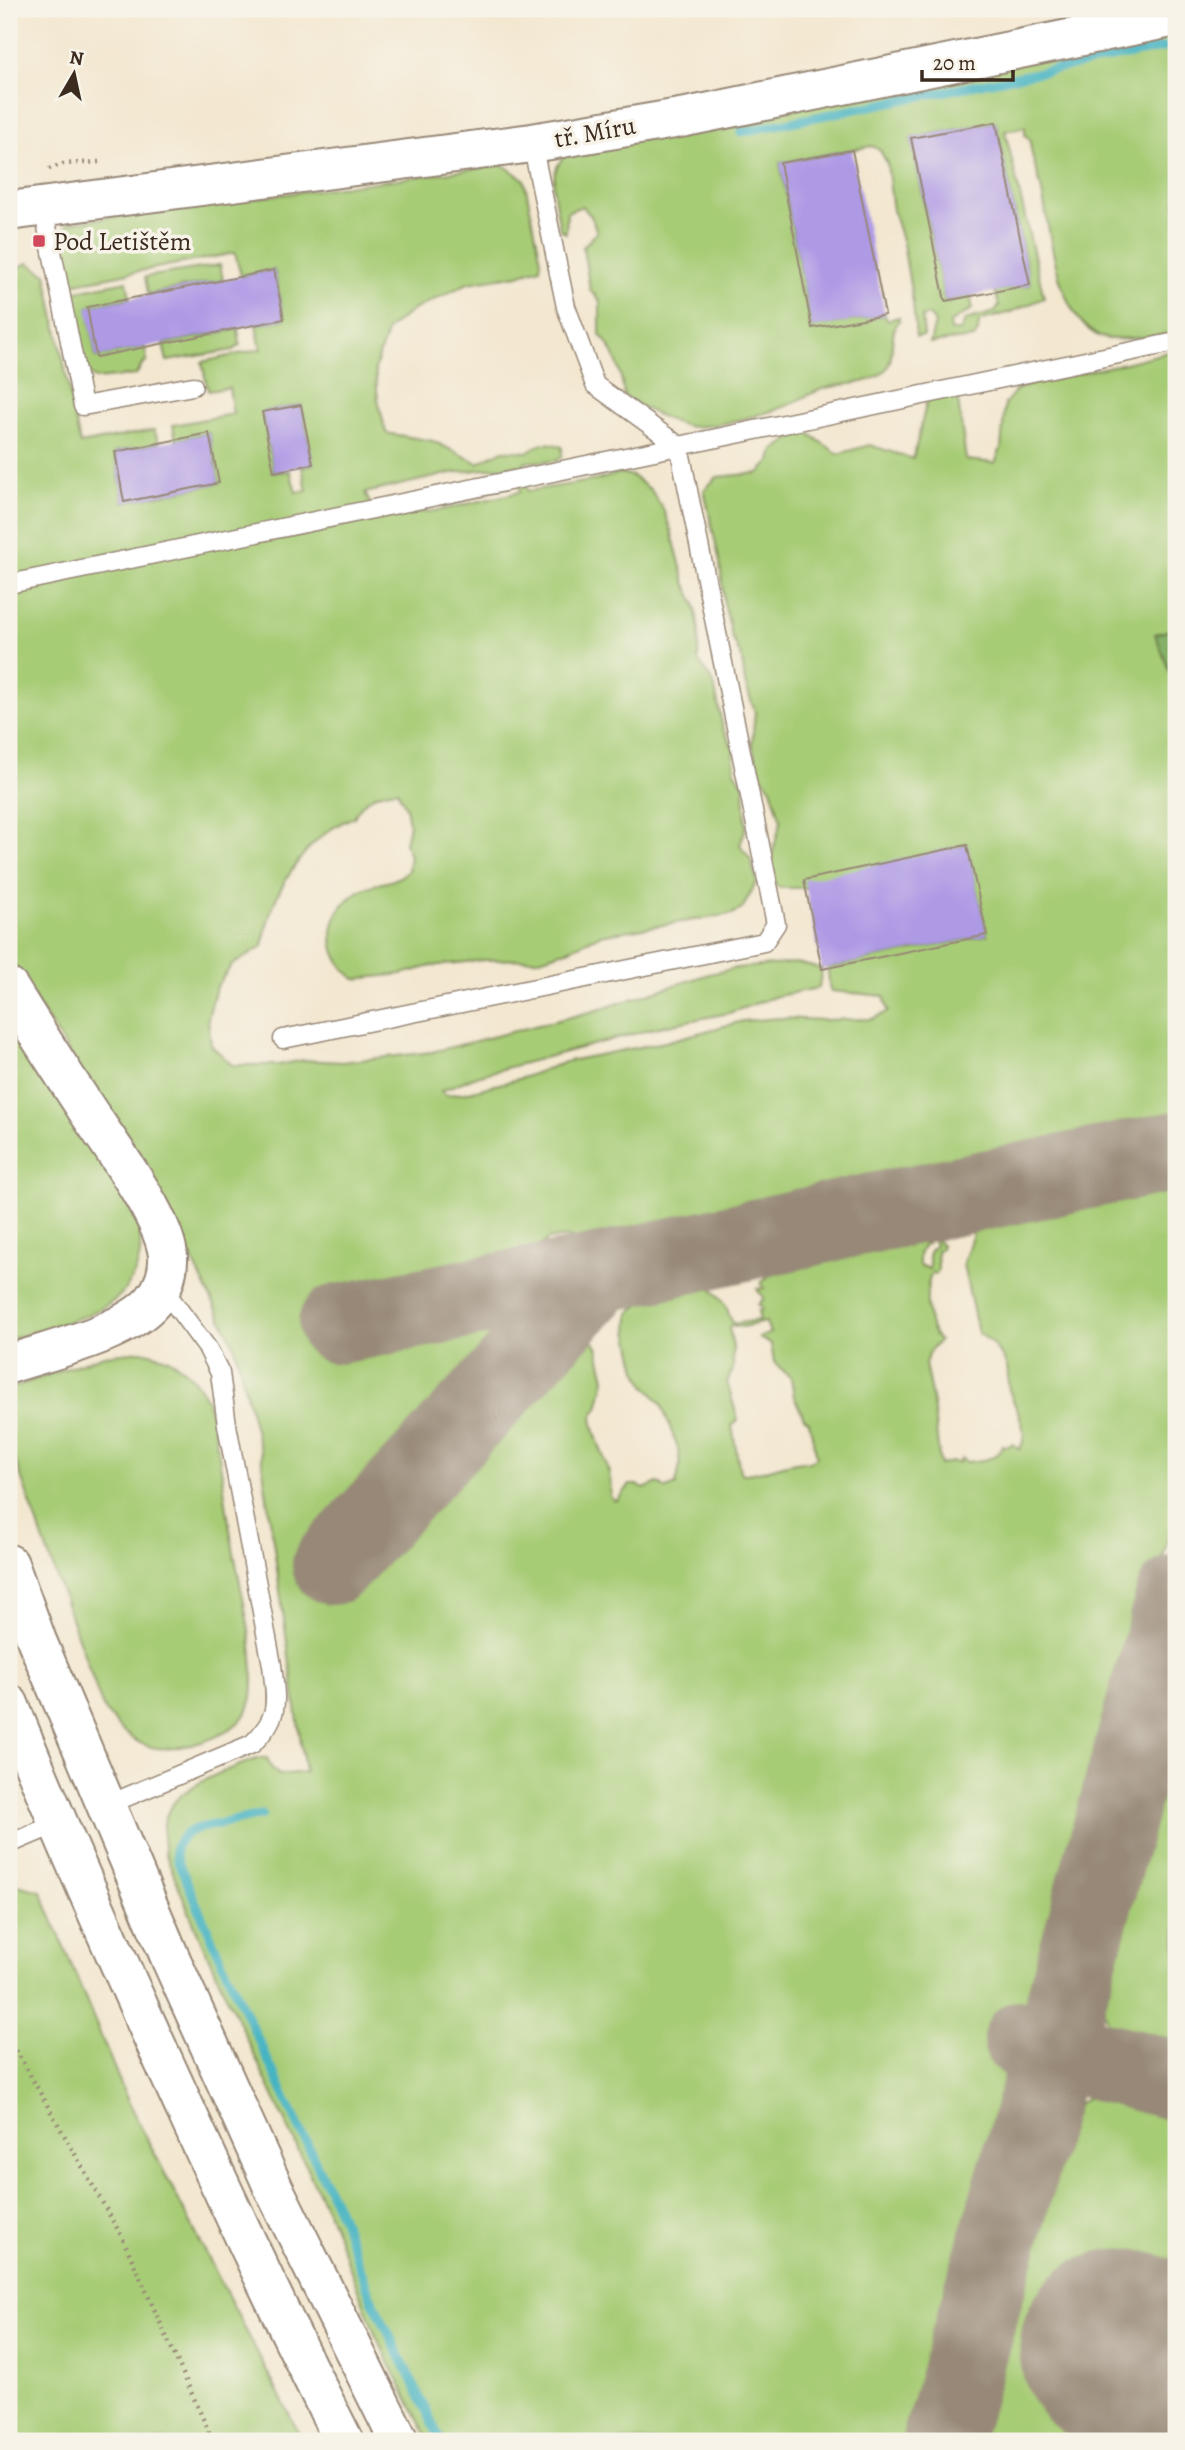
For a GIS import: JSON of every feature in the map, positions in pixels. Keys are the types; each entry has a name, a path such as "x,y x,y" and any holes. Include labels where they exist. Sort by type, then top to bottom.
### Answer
{"main road":[{"name":"tř. Míru","path":"26,209 532,143 700,114 1176,17"},
{"path":"9,988 134,1182 155,1218 168,1256 162,1287 143,1311 124,1323 92,1336 9,1364"},
{"path":"9,1564 37,1642 105,1806 274,2189 399,2441"},
{"path":"9,1704 56,1824 231,2209 344,2441"}],"lane":[{"path":"283,1039 764,942 776,924 679,446 595,385 566,307 532,143"},
{"path":"26,209 83,406 193,386"},
{"path":"9,584 1176,342"},
{"path":"105,1806 252,1744 267,1730 276,1706 272,1665 227,1425 220,1373 208,1349 162,1287"},
{"path":"9,1844 56,1824"}],"path":[{"path":"9,2038 122,2237 213,2441"}],"green space":[{"path":"1176,32 1176,333 1108,339 1086,327 1074,312 1058,273 1041,186 1025,127 1005,131 1044,298 1011,312 979,321 978,332 974,338 930,343 935,323 929,315 922,317 924,336 916,337 903,243 893,211 887,163 880,150 872,146 780,163 812,327 885,315 887,320 899,317 893,334 890,362 881,374 874,378 828,388 777,409 722,424 687,426 654,414 624,396 617,363 600,335 600,301 590,290 583,247 597,232 591,216 582,206 567,212 566,233 560,230 554,180 555,171 566,155","holes":["996,122 1030,285 995,291 999,306 995,312 965,320 961,331 951,331 950,323 972,309 971,296 945,301 911,138"]},
{"path":"503,165 524,179 541,260 540,268 518,275 468,283 413,310 388,329 375,368 378,400 386,433 433,441 478,463 501,452 527,452 544,444 562,447 562,457 556,461 524,462 522,482 528,491 597,480 620,473 632,476 651,490 663,509 685,582 695,604 699,630 698,660 714,684 723,729 733,747 735,771 744,786 746,827 740,845 750,858 757,881 742,909 732,914 600,935 540,959 485,960 355,979 344,969 337,957 332,932 335,920 350,898 363,889 396,879 408,871 410,856 405,844 409,824 406,807 397,790 383,793 366,801 354,817 320,838 292,870 273,907 263,946 232,965 216,987 208,1018 211,1045 232,1065 278,1065 304,1060 342,1062 432,1052 598,1010 709,974 737,968 797,963 822,969 819,988 777,996 729,1013 667,1025 476,1076 441,1091 446,1095 465,1093 522,1078 568,1061 665,1042 743,1021 780,1018 872,1019 888,1012 884,996 831,991 827,968 987,935 966,845 805,888 776,886 771,859 781,821 771,788 759,773 752,743 755,712 724,603 720,563 704,490 717,477 759,473 771,461 774,450 804,430 838,454 870,445 913,459 928,386 956,385 966,460 995,463 1001,448 1005,404 1016,390 1037,382 1176,350 1176,629 1156,634 1176,688 1176,1127 1103,1140 970,1173 930,1192 905,1188 868,1203 866,1209 708,1245 658,1246 604,1239 581,1244 570,1237 548,1239 536,1251 512,1256 473,1270 397,1286 345,1301 337,1309 334,1332 349,1339 394,1323 446,1312 499,1305 547,1303 371,1482 347,1516 334,1556 353,1575 423,1503 419,1498 414,1500 414,1496 423,1483 433,1491 444,1482 529,1390 585,1336 594,1342 598,1349 605,1379 598,1408 592,1416 607,1466 610,1496 614,1501 617,1500 630,1485 644,1489 658,1483 666,1489 676,1485 680,1465 678,1449 661,1403 644,1384 637,1370 628,1331 629,1313 642,1303 651,1288 647,1279 660,1282 672,1280 673,1274 701,1288 709,1278 719,1273 718,1268 724,1271 743,1264 777,1263 781,1256 790,1257 792,1253 801,1255 806,1250 819,1251 827,1245 884,1239 887,1228 894,1224 894,1238 908,1246 920,1217 923,1218 917,1236 918,1238 926,1228 924,1236 927,1244 924,1244 919,1255 919,1265 929,1269 929,1252 935,1245 929,1234 942,1245 937,1251 938,1271 935,1275 932,1273 927,1289 931,1326 939,1341 929,1352 925,1364 940,1465 959,1463 962,1458 966,1462 988,1459 997,1454 1002,1445 1007,1447 1012,1444 1020,1449 1023,1426 1009,1389 1007,1367 995,1347 978,1333 963,1264 979,1215 1006,1211 1023,1203 1053,1202 1054,1194 1062,1198 1116,1186 1118,1172 1147,1178 1176,1174 1176,1510 1140,1640 1136,1657 1137,1668 1132,1664 1055,1929 1053,1958 1040,1999 1038,2016 1028,2015 1014,2059 1014,2071 1018,2075 1024,2074 1028,2078 1069,2091 1064,2115 1094,2095 1171,2113 1176,2117 1176,2441 429,2441 376,2336 333,2224 201,1941 165,1853 164,1823 168,1812 183,1793 194,1786 261,1758 267,1758 278,1775 305,1772 261,1454 234,1345 168,1210 9,958 9,598 17,596 9,593 9,272 28,263 46,274 80,444 154,430 159,443 115,452 124,502 219,483 209,433 176,440 173,425 233,414 229,388 208,391 202,362 261,349 256,325 284,319 274,270 241,276 235,253 66,285 59,246 68,223","holes":["301,405 313,464 302,467 307,491 296,492 290,471 274,472 262,412","518,465 520,492 441,510 376,518 371,513 365,493 452,473","753,1264 767,1272 767,1278 761,1283 764,1288 757,1289 764,1298 758,1305 762,1307 761,1311 758,1311 760,1320 734,1324 724,1302 711,1289 719,1277","766,1322 770,1333 759,1338 771,1344 774,1362 791,1378 794,1396 804,1418 809,1422 817,1457 809,1462 795,1462 751,1473 740,1472 732,1426 738,1420 727,1382 733,1369 729,1327"]},
{"path":"220,265 223,280 148,294 145,277"},
{"path":"127,281 130,298 88,307 96,357 145,347 147,361 136,375 96,379 83,369 67,293"},
{"path":"238,329 240,345 233,350 167,361 163,344"},
{"path":"1176,629 1176,688 1155,634"},
{"path":"9,1023 121,1191 137,1224 141,1244 132,1279 116,1299 79,1318 9,1339"},
{"path":"141,1351 153,1353 180,1366 195,1381 207,1400 219,1453 253,1666 252,1694 248,1710 242,1719 216,1737 195,1744 163,1749 132,1738 102,1705 9,1443 9,1389 104,1355"},
{"path":"1176,1675 1176,2049 1170,2050 1160,2042 1104,2028 1107,2021 1098,1995 1090,1983 1092,1964 1110,1921 1112,1901 1127,1855 1123,1847 1142,1798 1143,1785 1152,1769 1154,1750 1165,1712 1163,1704 1168,1703"},
{"path":"9,1883 41,1891 129,2104 303,2441 9,2441"}],"building":[{"path":"996,122 1030,285 945,301 911,138"},
{"path":"852,150 885,315 812,328 780,163"},
{"path":"274,270 284,319 96,357 87,307"},
{"path":"301,405 313,464 274,472 262,412"},
{"path":"209,433 219,483 124,502 115,452"},
{"path":"967,845 987,935 822,969 804,880"}],"waterway":[{"path":"741,132 1176,45"},
{"path":"262,1815 195,1829 185,1834 175,1847 176,1857 226,1971 341,2216 370,2295 441,2441"}],"taxiway":[{"path":"338,1324 602,1273 853,1217 1176,1151"},
{"path":"332,1565 602,1273"},
{"path":"1176,1595 1053,2048 1176,2081"},
{"path":"942,2441 1053,2048 1023,2040"}],"runway":[{"path":"1121,2350 1176,2365"}],"place":[{"name":"Pod Letištěm","path":"39,241"}]}
